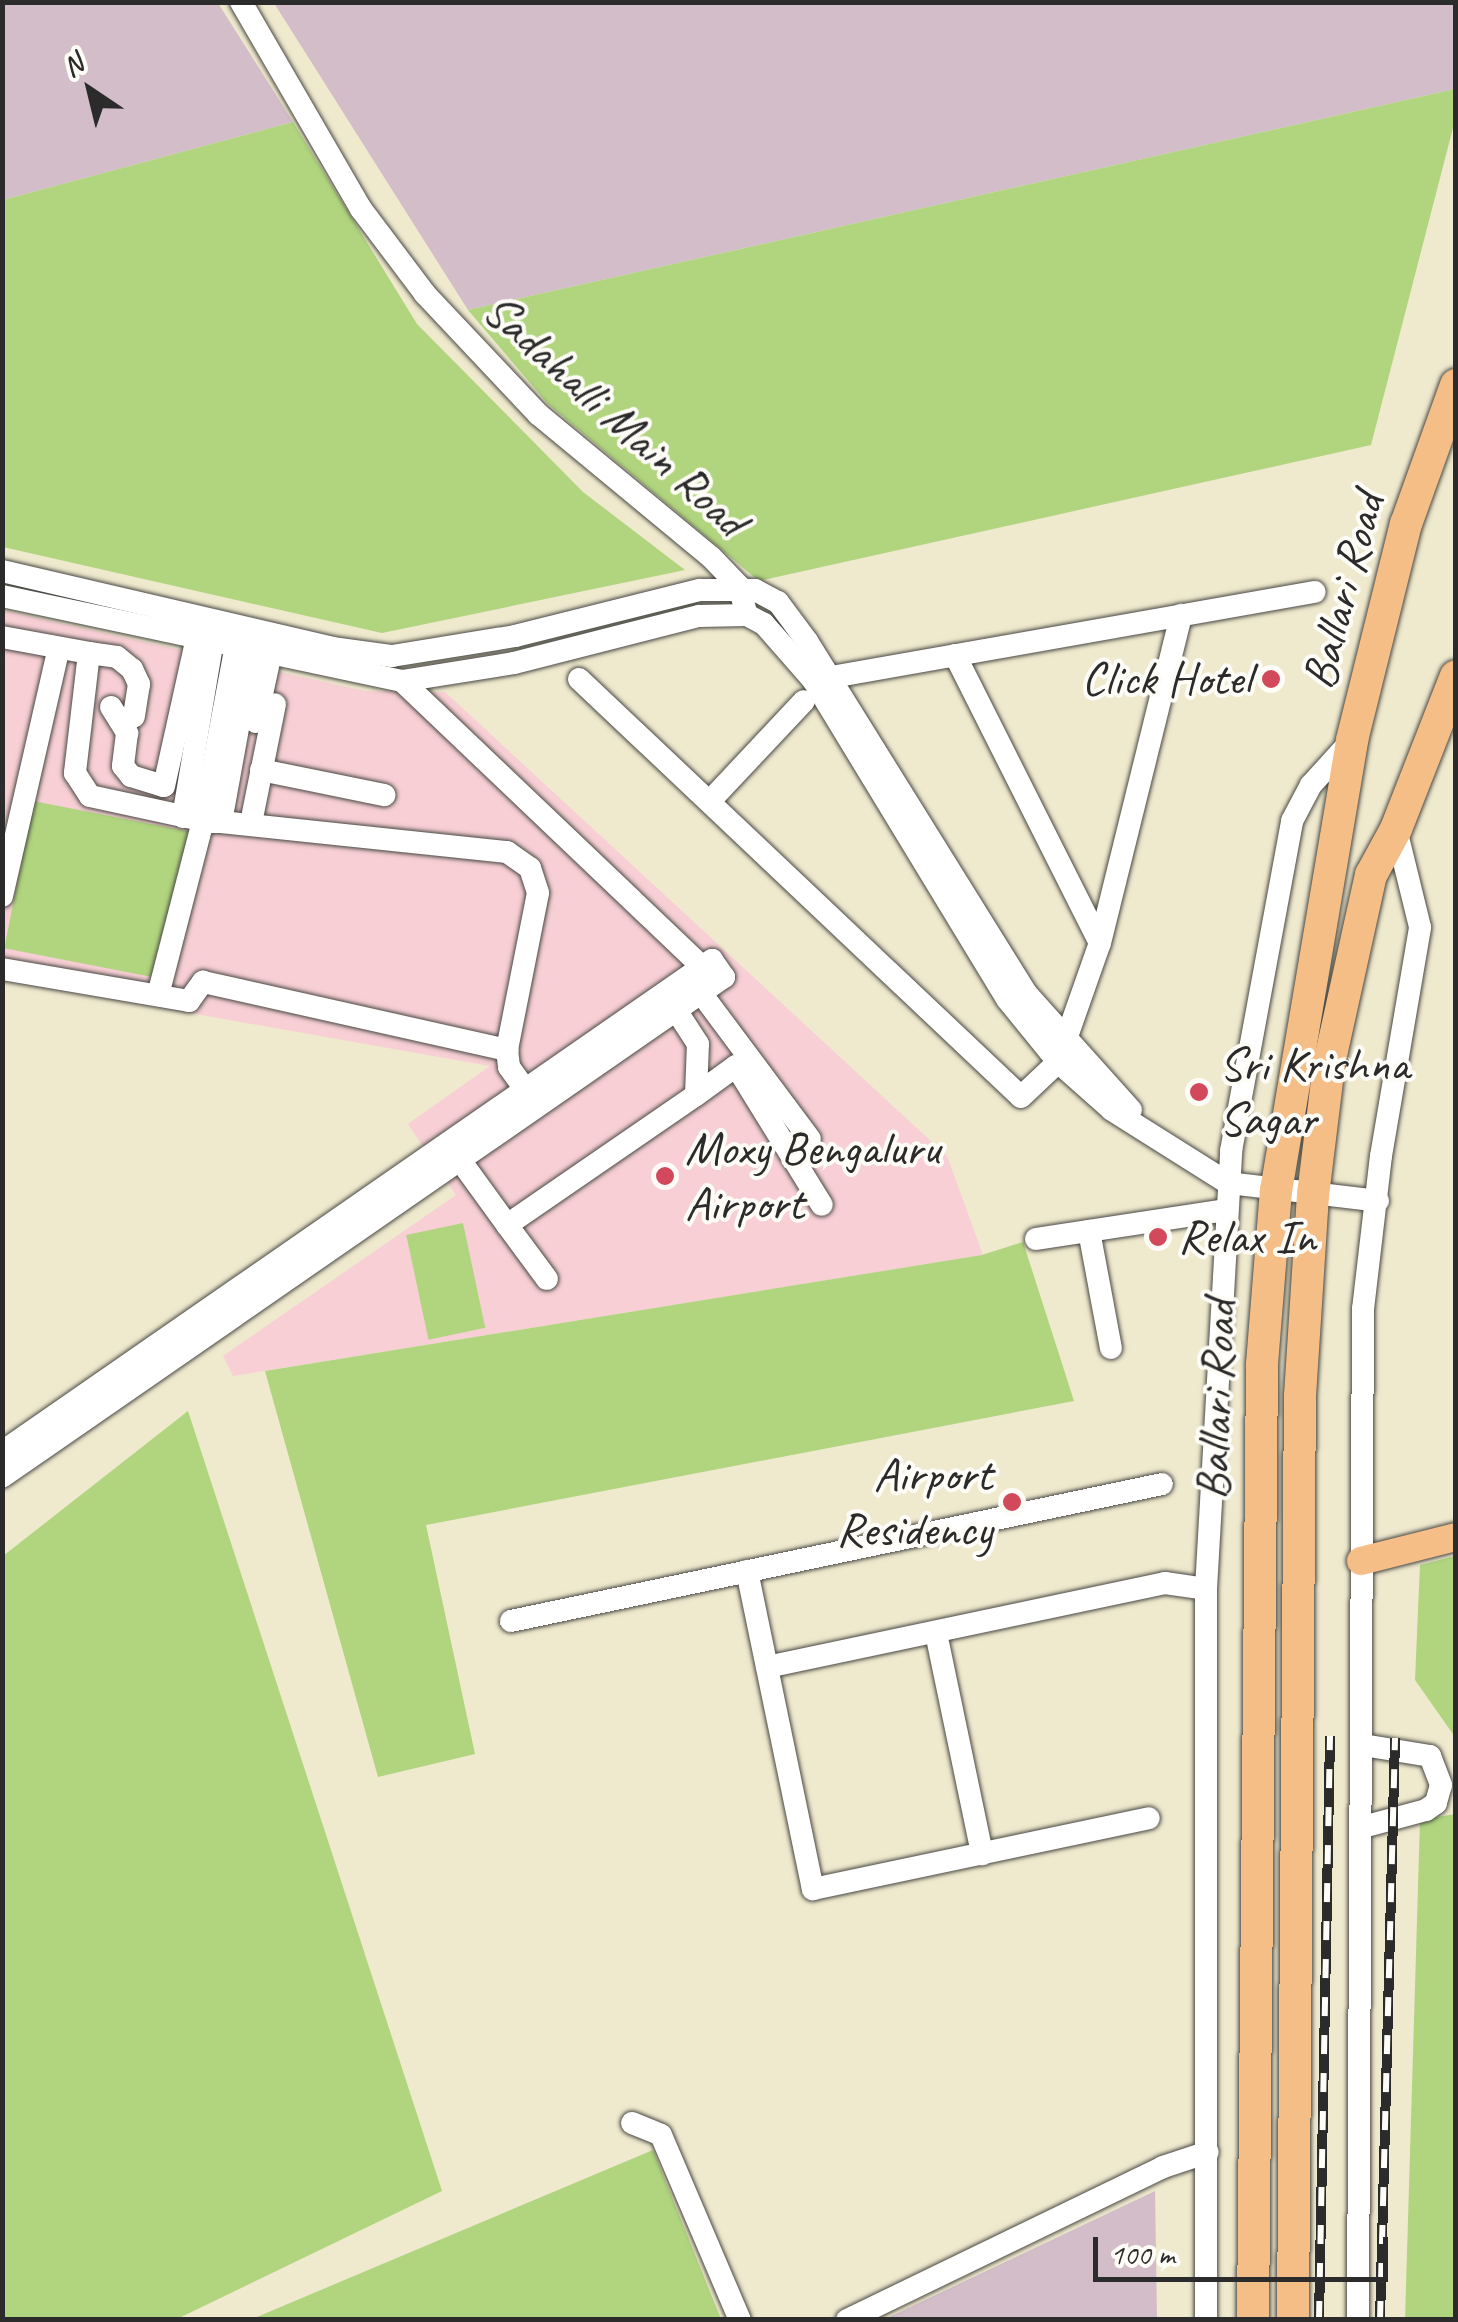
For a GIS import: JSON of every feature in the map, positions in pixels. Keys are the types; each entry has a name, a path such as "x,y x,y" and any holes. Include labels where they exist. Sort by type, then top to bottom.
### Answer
{"highway":[{"name":"Ballari Road","path":"1253,2320 1262,1364 1276,1191 1352,740 1406,524 1456,385"},
{"name":"Ballari Road","path":"1293,2320 1300,1396 1313,1195 1346,976 1371,875 1396,830 1456,676"}],"main road":[{"path":"1361,1561 1456,1537"}],"street":[{"name":"Sadahalli Main Road","path":"241,2 361,208 424,294 538,414 739,586 778,602 832,678 869,753"},
{"path":"2,571 255,651 392,656 739,586"},
{"name":"Sadahalli Main Road","path":"739,586 747,615 764,624 869,753 1062,1053 1143,1128 1228,1183"},
{"path":"832,678 1315,592"},
{"path":"2,596 402,682 514,664 699,616 747,615"},
{"path":"580,679 1022,1097 1062,1053 1100,943 1181,615"},
{"path":"2,636 117,657 132,669 138,684 134,718"},
{"path":"2,896 59,648"},
{"path":"111,707 127,734 123,766 131,776 164,786 255,651"},
{"path":"218,821 261,770 255,651"},
{"path":"158,995 218,821 255,651"},
{"path":"218,821 255,651"},
{"path":"89,654 76,773 80,786 109,802 218,821 507,852 530,868 538,893 508,1050 509,1067 526,1090"},
{"path":"956,655 1100,943"},
{"path":"402,682 713,968"},
{"path":"710,801 804,701"},
{"path":"1206,2320 1206,1589 1228,1183 1292,820 1311,784 1352,740"},
{"path":"261,770 384,796"},
{"path":"1358,2320 1364,1309 1420,927 1396,830"},
{"path":"2,1477 701,993 713,968"},
{"path":"2,1452 526,1090 713,968"},
{"path":"2,969 189,1000 203,982 508,1050"},
{"path":"701,993 822,1205"},
{"path":"676,1010 698,1044 696,1095"},
{"path":"507,1225 743,1062"},
{"path":"743,1062 810,1139"},
{"path":"460,1160 547,1280"},
{"path":"1228,1183 1378,1201"},
{"path":"1036,1239 1226,1210"},
{"path":"1089,1231 1111,1348"},
{"path":"511,1621 1162,1484"},
{"path":"747,1572 813,1890 1148,1818"},
{"path":"766,1667 1165,1583 1206,1589"},
{"path":"936,1633 982,1854"},
{"path":"1362,1744 1430,1756 1441,1785 1436,1804 1426,1810 1363,1828"},
{"path":"632,2123 661,2135 740,2320"},
{"path":"847,2320 1163,2167 1208,2152"},
{"path":"870,2320 912,2289"}],"shaded area":[{"path":"3,3 218,3 293,122 3,200"},
{"path":"274,3 1455,3 1455,89 468,310"},
{"path":"2,610 365,691 445,692 947,1156 983,1255 233,1376 223,1356 456,1195 408,1124 490,1066 3,980"},
{"path":"1155,2191 1157,2319 885,2319"}],"green space":[{"path":"1455,89 1455,120 1371,445 759,581 548,404 468,310"},
{"path":"293,122 417,324 583,492 685,570 382,633 3,547 3,200"},
{"path":"33,801 191,832 162,979 4,948"},
{"path":"463,1223 485,1328 429,1340 406,1235"},
{"path":"1023,1242 1074,1401 426,1525 475,1754 378,1777 265,1371 982,1255"},
{"path":"188,1411 442,2191 177,2319 3,2319 3,1556"},
{"path":"1456,1556 1455,1737 1415,1680 1420,1565"},
{"path":"1455,1814 1455,2319 1405,2320 1420,1820"},
{"path":"653,2150 721,2319 252,2319"}],"railway":[{"path":"1319,2320 1330,1736"},
{"path":"1380,2320 1395,1738"}],"place":[{"name":"Click Hotel","path":"1271,679"},
{"name":"Sri Krishna Sagar","path":"1199,1092"},
{"name":"Moxy Bengaluru Airport","path":"665,1176"},
{"name":"Relax In","path":"1158,1237"},
{"name":"Airport Residency","path":"1012,1502"}]}
